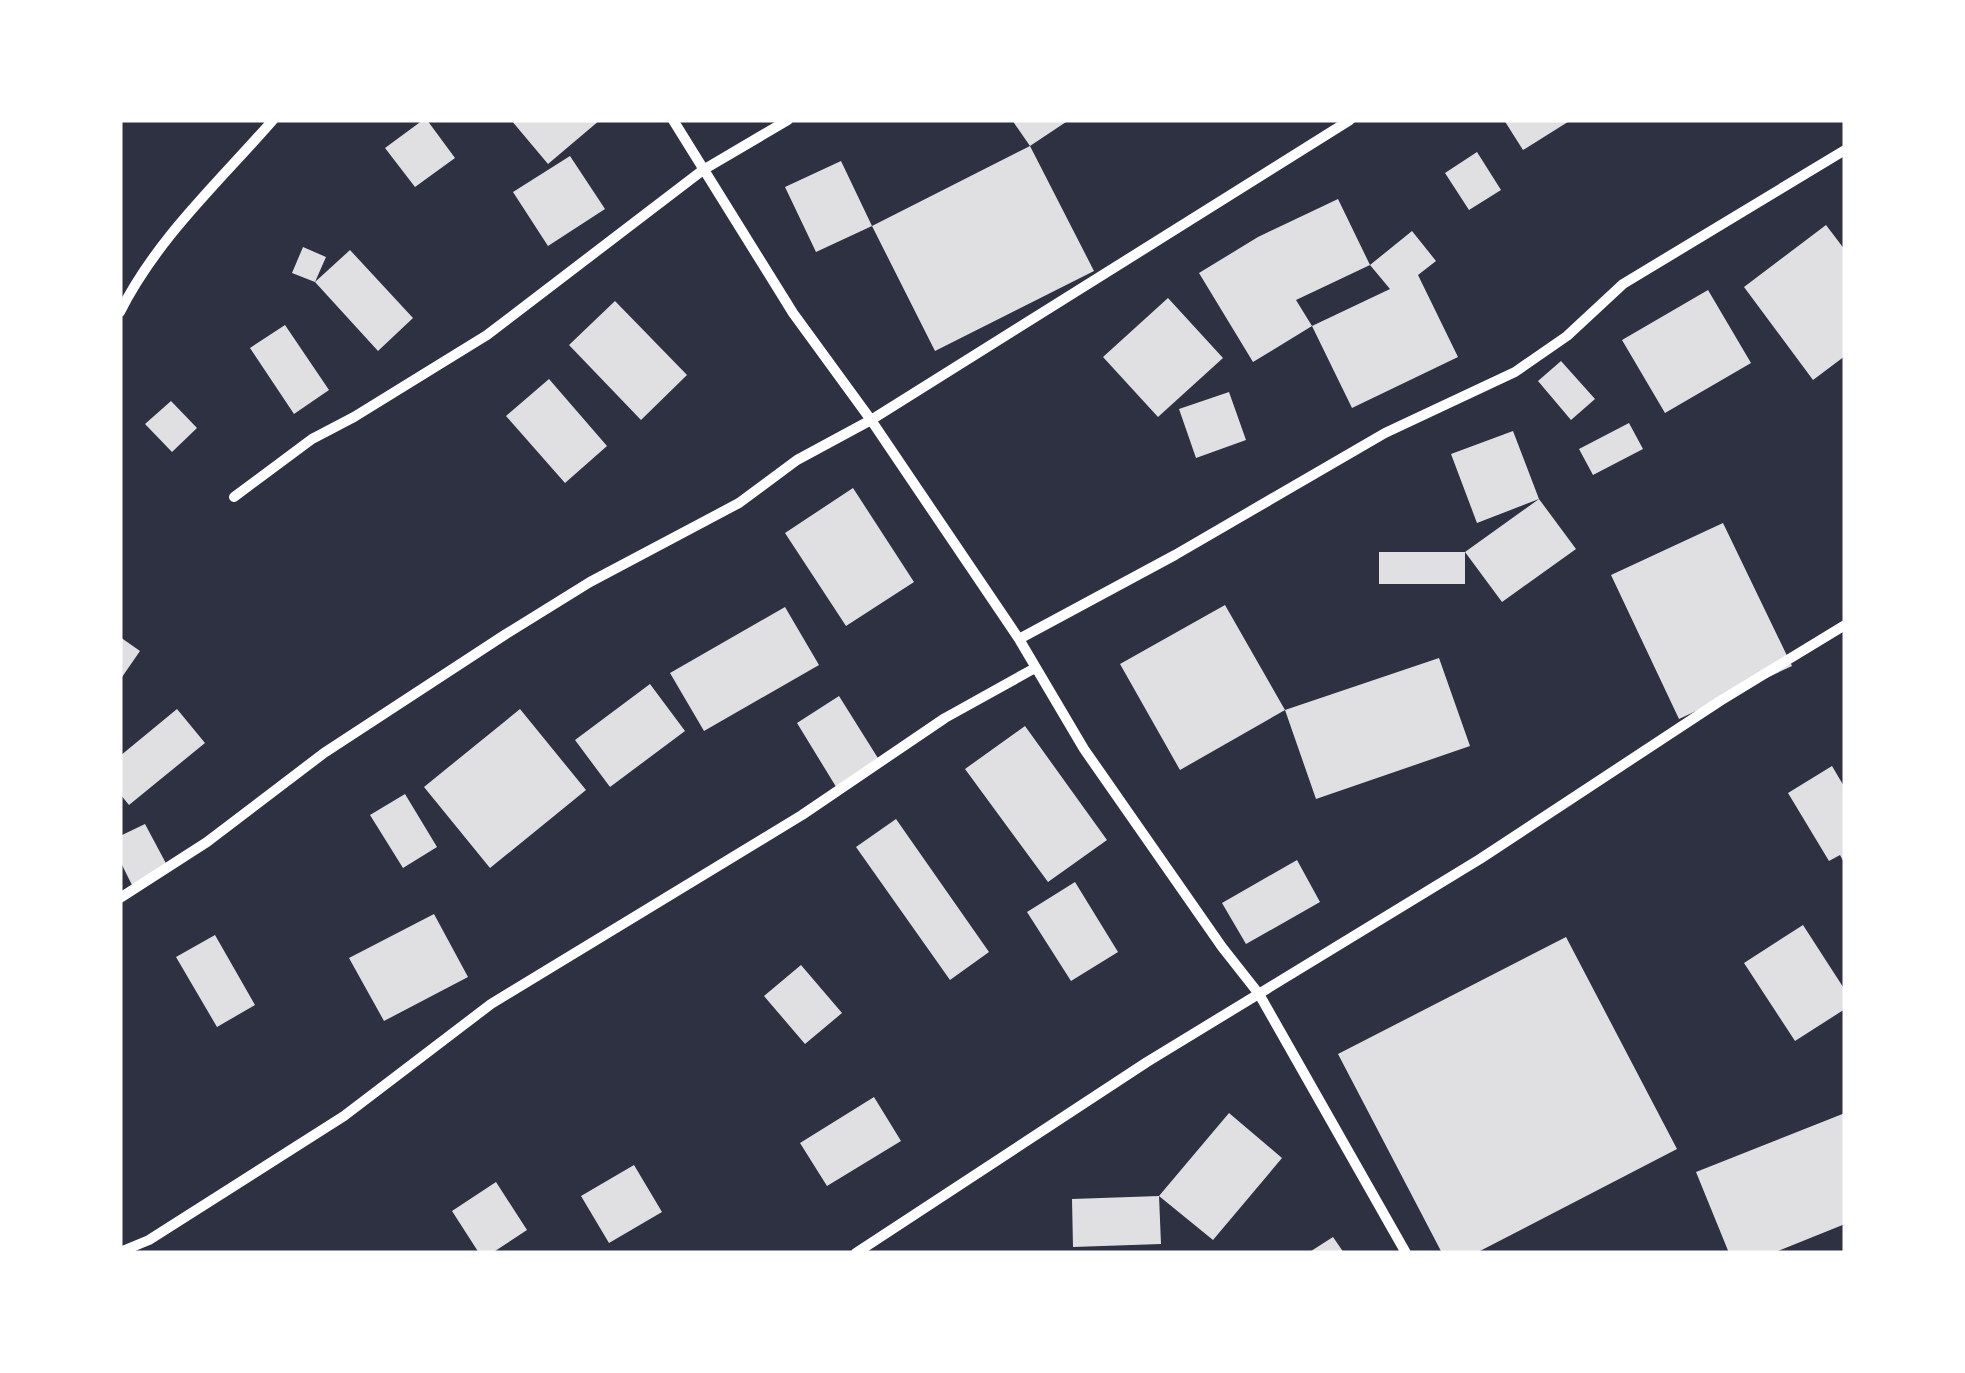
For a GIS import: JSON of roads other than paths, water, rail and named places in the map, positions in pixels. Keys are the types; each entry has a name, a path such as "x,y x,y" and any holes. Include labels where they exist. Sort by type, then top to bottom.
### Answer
{"street":[{"path":"120,312 132,288 180,222 273,120"},
{"path":"673,120 793,313 871,420 1018,639 1084,749 1259,994 1406,1253"},
{"path":"234,497 312,438 487,335 703,170 788,120"},
{"path":"120,898 207,842 324,753 506,634 590,582 739,503 797,460 871,420 1350,120"},
{"path":"1018,639 1175,555 1386,433 1515,372 1567,336 1623,284 1845,150"},
{"path":"856,1253 1147,1062 1480,859 1720,700 1845,625"},
{"path":"120,1252 149,1240 344,1116 491,1004 802,815 945,718 1035,668"}]}
